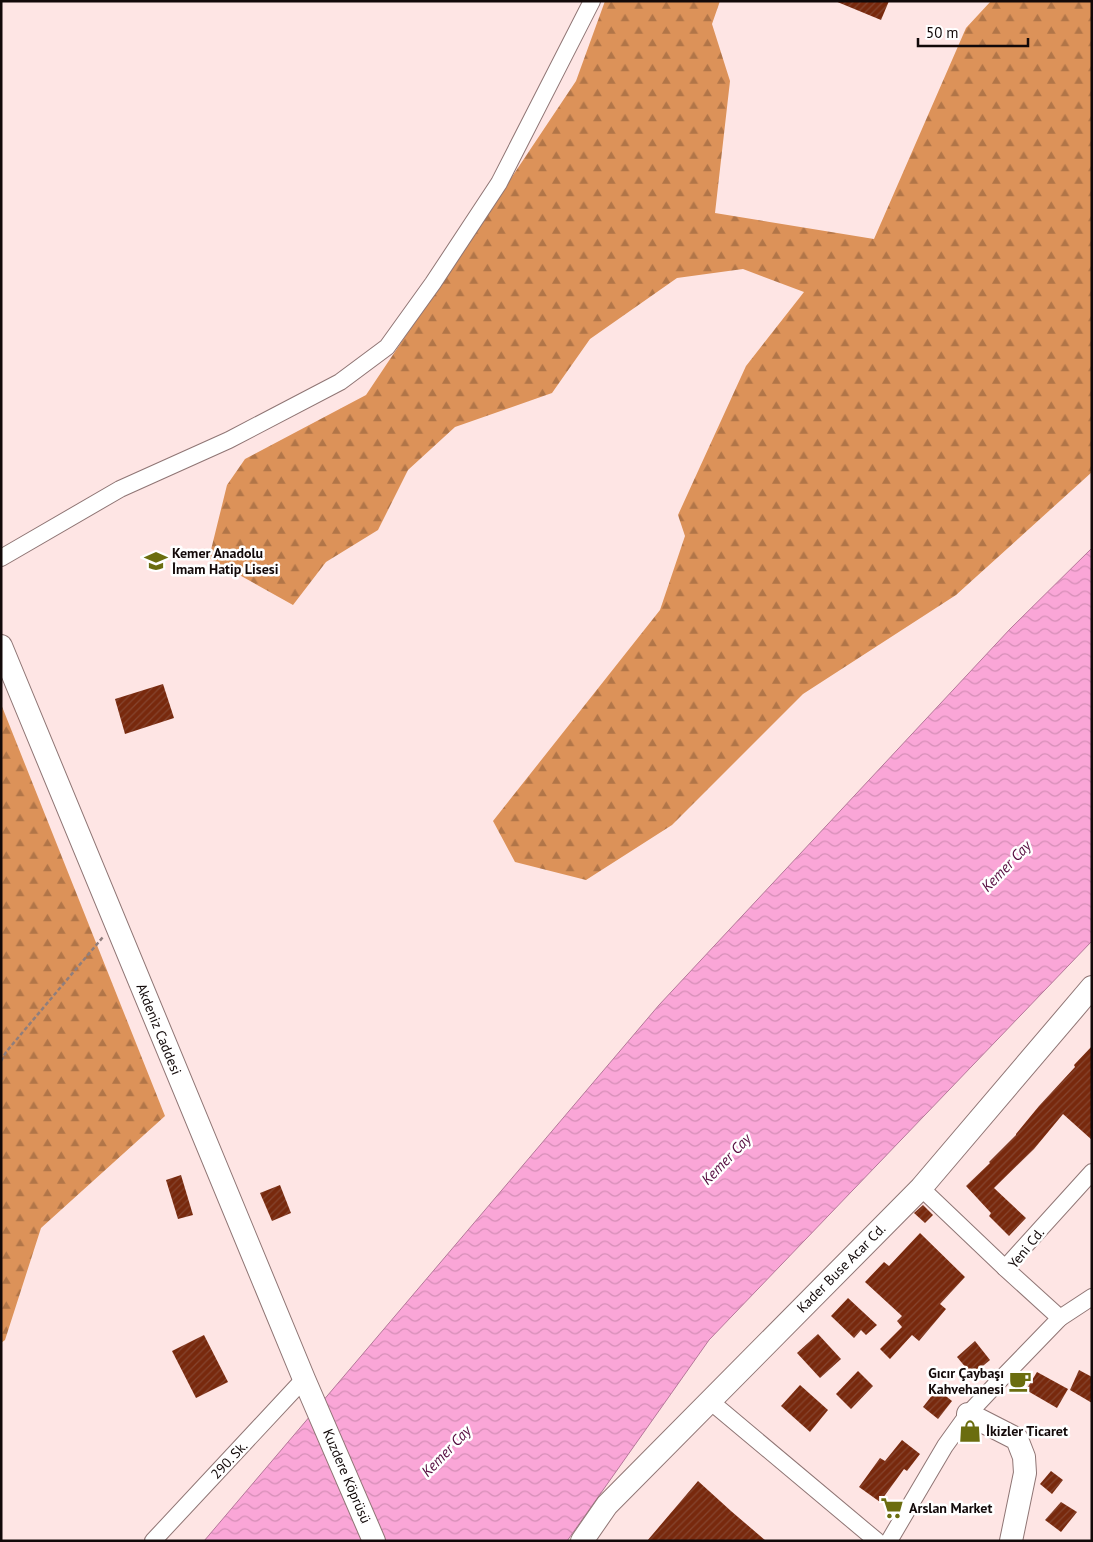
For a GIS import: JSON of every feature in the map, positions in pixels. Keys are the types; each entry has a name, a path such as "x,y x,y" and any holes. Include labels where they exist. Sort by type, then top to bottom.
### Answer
{"street":[{"path":"1,558 120,489 230,440 340,382 387,347 433,283 499,183 592,1"},
{"name":"Akdeniz Caddesi","path":"1,646 319,1412"},
{"name":"Kader Buse Acar Cd.","path":"582,1541 606,1505 921,1188 1092,987"},
{"name":"Yeni Cd.","path":"1060,1318 1005,1268 1092,1172"},
{"path":"921,1188 1005,1268"},
{"path":"889,1541 945,1446 968,1414 1060,1318 1092,1298"},
{"name":"290. Sk.","path":"153,1541 304,1379"},
{"path":"710,1401 877,1541"},
{"name":"Kuzdere Köprüsü","path":"319,1412 374,1541"},
{"path":"968,1414 1017,1439 1024,1457 1025,1473 1011,1541"}],"path":[{"path":"1,1061 6,1052 115,922"}],"green space":[{"path":"605,1 720,1 712,24 730,81 715,213 874,239 966,28 991,1 1092,1 1092,472 956,595 803,694 672,825 586,880 515,862 493,821 660,610 685,536 678,515 746,366 804,292 743,269 677,278 590,339 552,393 455,427 408,470 378,530 326,562 293,605 209,558 227,485 245,459 366,395 576,81"},
{"path":"1,704 165,1116 41,1228 5,1340 1,1343"}],"water":[{"name":"Kemer Cay","path":"1092,548 1092,941 709,1340 567,1541 204,1541 659,1005 1010,629"}],"building":[{"path":"835,1 889,1 881,20"},
{"path":"163,684 174,718 125,734 115,699"},
{"path":"1092,1046 1092,1140 1063,1114 1034,1149 994,1188 1026,1218 1009,1236 989,1216 991,1213 966,1186 1016,1135"},
{"path":"181,1175 193,1215 178,1219 166,1180"},
{"path":"280,1185 291,1213 272,1221 260,1193"},
{"path":"923,1205 933,1215 925,1223 914,1213"},
{"path":"920,1233 965,1277 940,1304 946,1309 919,1341 912,1335 890,1359 880,1349 902,1327 897,1321 902,1316 865,1282 884,1262 889,1266"},
{"path":"848,1298 877,1325 866,1335 861,1330 854,1338 831,1316"},
{"path":"818,1334 841,1359 820,1378 797,1353"},
{"path":"204,1335 228,1382 196,1398 172,1351"},
{"path":"975,1341 990,1360 972,1375 957,1357"},
{"path":"1079,1370 1092,1377 1092,1403 1070,1390"},
{"path":"858,1371 873,1386 851,1409 836,1394"},
{"path":"1037,1372 1068,1389 1057,1408 1026,1390"},
{"path":"800,1385 828,1410 810,1432 781,1406"},
{"path":"937,1389 952,1401 938,1419 923,1407"},
{"path":"902,1440 920,1454 907,1471 904,1469 880,1502 859,1487 880,1458 885,1461"},
{"path":"1051,1471 1063,1480 1052,1494 1040,1484"},
{"path":"698,1481 731,1511 766,1541 647,1541"},
{"path":"1061,1502 1077,1512 1061,1532 1045,1520"}],"place":[{"name":"Kemer Anadolu İmam Hatip Lisesi","path":"156,561"},
{"name":"Gıcır Çaybaşı Kahvehanesi","path":"1020,1381"},
{"name":"İkizler Ticaret","path":"970,1431"},
{"name":"Arslan Market","path":"892,1508"}]}
